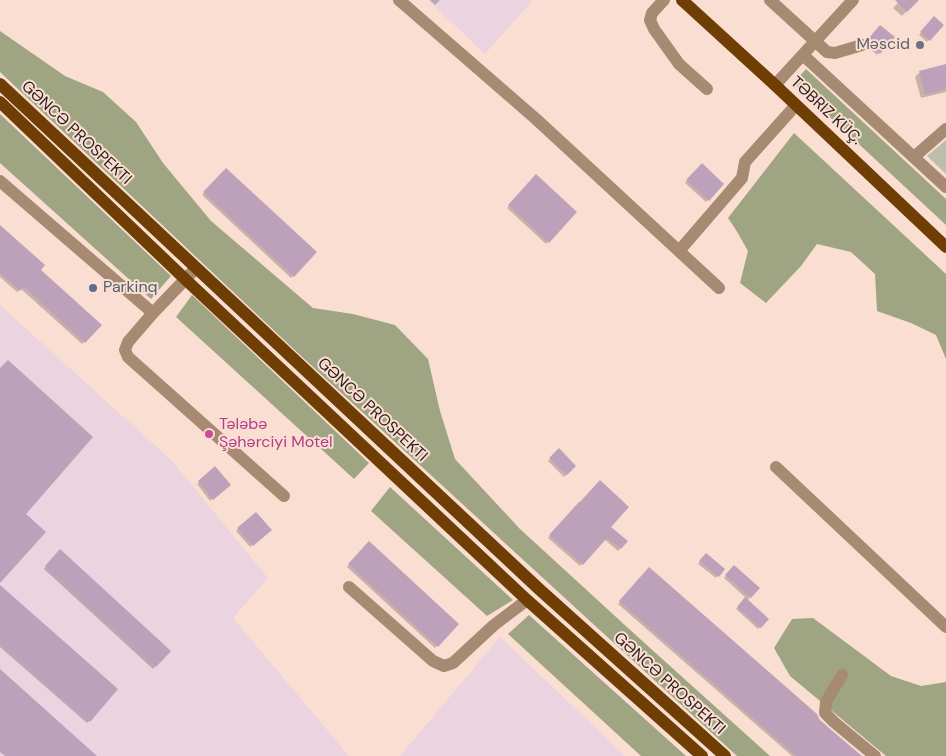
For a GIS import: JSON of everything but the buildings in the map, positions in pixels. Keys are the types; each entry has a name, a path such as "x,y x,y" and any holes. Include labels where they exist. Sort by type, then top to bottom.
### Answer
{"main road":[{"name":"TƏBRIZ KÜÇ.","path":"682,0 946,247"},
{"name":"GƏNCƏ PROSPEKTI","path":"0,84 539,589 724,756"},
{"name":"GƏNCƏ PROSPEKTI","path":"0,102 185,279 527,600 702,756"}],"street":[{"path":"399,0 536,119 719,288"},
{"path":"664,0 652,14 650,20 654,29 679,64 707,89"},
{"path":"771,0 827,52 835,53 862,45"},
{"path":"775,85 853,0"},
{"path":"803,55 946,187"},
{"path":"679,251 742,178 745,162 796,105"},
{"path":"914,157 946,130"},
{"path":"0,181 153,313"},
{"path":"196,268 153,313 128,342 125,350 128,357 284,496"},
{"path":"776,467 946,626"},
{"path":"349,586 433,661 444,666 453,663 494,625 527,600"},
{"path":"842,675 826,702 825,713 875,756"}],"shaded area":[{"path":"428,0 533,0 485,54"},
{"path":"0,305 172,461 268,578 233,618 349,756 0,756"},
{"path":"500,637 625,756 400,756"}],"green space":[{"path":"0,31 65,76 103,92 136,122 163,163 211,221 313,308 353,314 395,325 428,359 440,411 455,459 520,529 770,756 737,756 300,355 0,72"},
{"path":"806,69 946,199 946,225 793,83"},
{"path":"0,114 171,276 151,299 0,163"},
{"path":"794,133 946,274 946,359 936,335 911,323 877,311 875,274 851,252 817,244 801,266 766,303 740,283 748,251 728,218"},
{"path":"946,140 946,174 927,156"},
{"path":"192,295 369,463 354,479 176,317"},
{"path":"390,487 513,600 487,616 371,511"},
{"path":"529,615 686,756 641,756 508,634"},
{"path":"813,618 891,676 921,686 946,682 946,756 886,756 790,676 774,648 792,619"}],"place":[{"name":"Məscid","path":"920,45"},
{"name":"Parkinq","path":"93,288"},
{"name":"Tələbə Şəhərciyi Motel","path":"209,434"}]}
